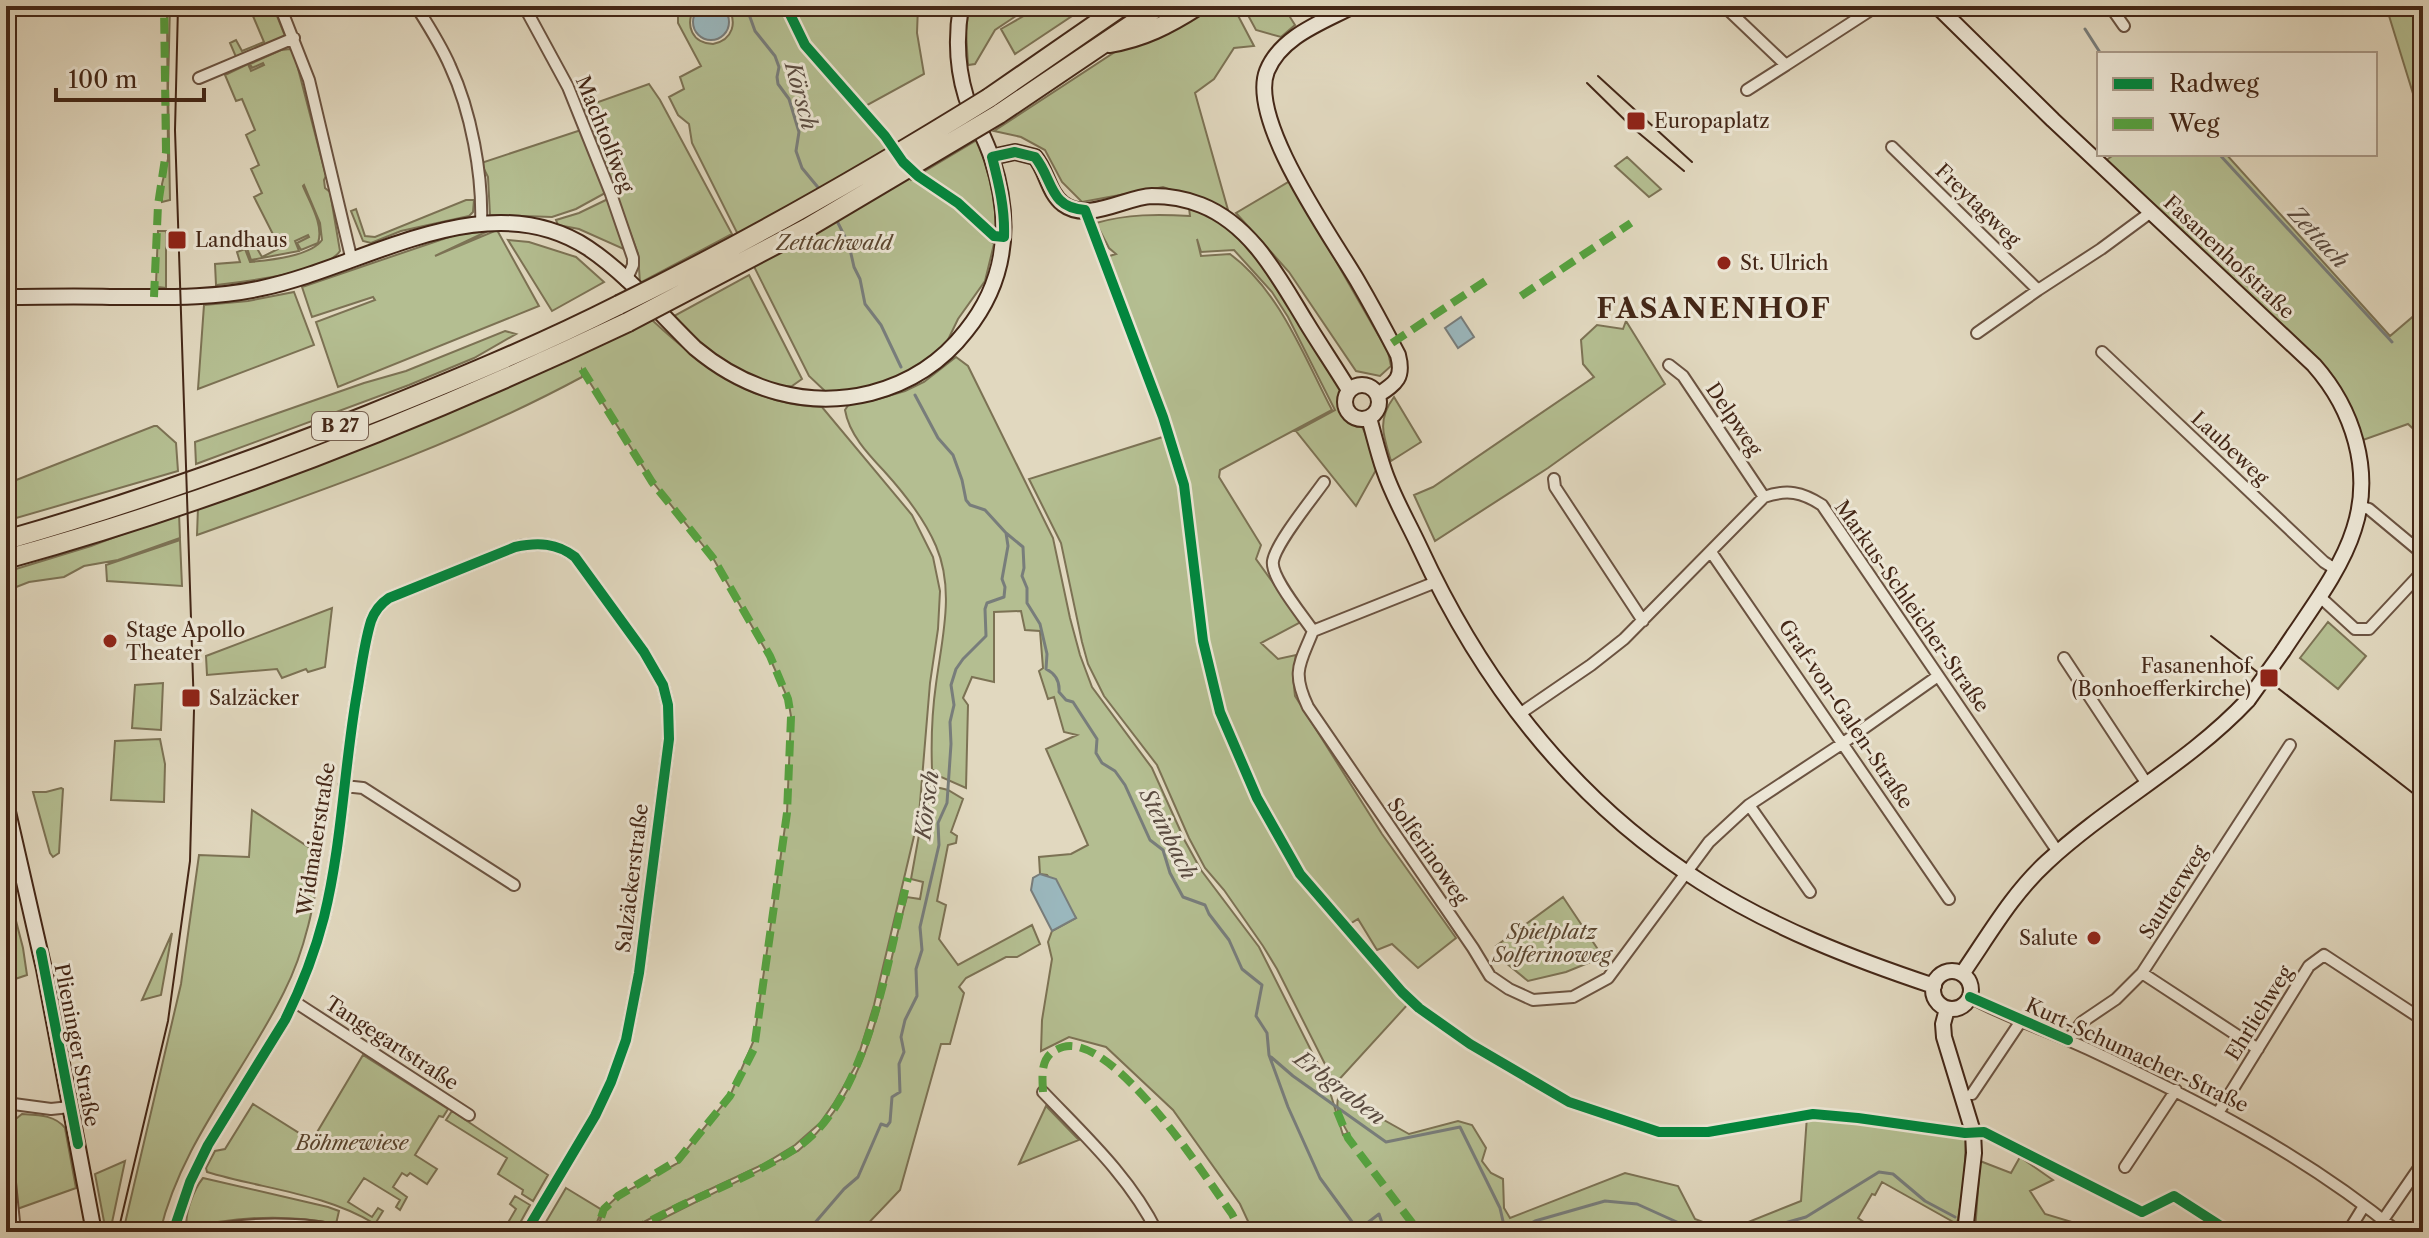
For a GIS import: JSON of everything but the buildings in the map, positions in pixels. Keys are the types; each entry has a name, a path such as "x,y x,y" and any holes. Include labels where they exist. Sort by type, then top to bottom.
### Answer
{"highway":[{"name":"B 27","path":"1098,36 1099,12 1105,6"},
{"name":"B 27","path":"1098,36 1122,6"},
{"name":"B 27","path":"6,559 156,513 334,449 470,393 624,313 807,228 1098,36 1159,6"},
{"path":"1098,36 1128,41 1156,30 1197,6"},
{"name":"B 27","path":"6,540 150,496 324,432 624,313"}],"street":[{"path":"280,6 309,80 352,261"},
{"path":"416,6 456,80 477,162 481,225"},
{"name":"Machtolfweg","path":"524,6 568,87 611,194 633,258 626,281"},
{"path":"7,297 165,297 257,289 295,281 426,234 460,226 521,225 561,234 598,255 695,348 742,381 805,398 837,400 875,392 916,375 938,361 957,342 979,315 993,291 1000,263 1004,217 1002,196 992,157 966,97 962,79 958,44 961,6"},
{"path":"1353,6 1289,41 1276,54 1266,74 1266,102 1277,138 1300,186 1398,355 1401,367 1398,379 1378,395"},
{"path":"1724,6 1786,65"},
{"path":"1747,90 1877,6"},
{"name":"Fasanenhofstraße","path":"1937,6 2326,378 2344,406 2357,443 2360,468 2359,506 2354,530 2319,596 2248,700 2214,735 2058,852 2010,902 1962,974"},
{"path":"2110,6 2124,26"},
{"path":"199,78 294,38"},
{"name":"Freytagweg","path":"1892,147 2038,290"},
{"path":"992,157 1015,152 1035,157 1054,194 1066,206 1076,210 1099,209 1152,196 1177,198 1225,218 1248,238 1273,268 1349,390"},
{"path":"1977,333 2151,212"},
{"name":"Laubeweg","path":"2102,352 2335,569"},
{"name":"Delpweg","path":"1669,365 1683,376 1764,497"},
{"path":"1357,385 1373,388 1378,395 1378,408 1369,418 1353,417 1347,412 1345,396 1357,385"},
{"path":"1369,418 1385,473 1465,636 1518,715 1570,776 1627,827 1686,873 1763,917 1811,940 1934,986"},
{"path":"1554,479 1555,487 1643,621"},
{"path":"1324,482 1280,545 1272,562 1276,576 1313,631 1436,582"},
{"name":"Markus-Schleicher-Straße","path":"1764,497 1794,492 1822,505 2058,852"},
{"path":"1518,715 1624,639 1764,497"},
{"path":"2359,506 2369,509 2423,554"},
{"path":"2411,544 2423,538"},
{"name":"Widmaierstraße","path":"173,1232 207,1147 295,1002 324,916 361,666 371,622 380,603 515,547 552,545"},
{"name":"Salzäckerstraße","path":"526,1232 595,1116 626,1040 639,973 669,739 668,705 663,685 644,652 585,568 566,550 552,545"},
{"name":"Graf-von-Galen-Straße","path":"1711,552 1949,899"},
{"path":"2319,596 2355,629 2369,629 2423,571"},
{"name":"Solferinoweg","path":"1313,631 1301,656 1298,674 1299,688 1308,707 1490,976 1533,1000 1573,997 1608,978 1709,842 1749,805 1938,676"},
{"path":"2064,658 2147,784"},
{"name":"Sautterweg","path":"2068,1040 2082,1022 2116,999 2142,973 2290,745"},
{"path":"344,786 363,788 514,885"},
{"path":"1749,805 1810,892"},
{"name":"Plieninger Straße","path":"7,809 44,969 94,1232"},
{"name":"Plieninger Straße","path":"6,841 23,871"},
{"name":"Ehrlichweg","path":"2218,1113 2309,966 2324,955 2423,1020"},
{"path":"1945,973 1962,974 1970,984 1970,997 1958,1009 1947,1009 1937,1002 1934,986 1945,973"},
{"path":"2142,973 2258,1049"},
{"name":"Kurt-Schumacher-Straße","path":"1970,997 2176,1090 2218,1113 2270,1143 2398,1232"},
{"name":"Tangegartstraße","path":"295,1002 469,1115"},
{"path":"1947,1009 1944,1037 1973,1132 1974,1153 1965,1232"},
{"path":"1972,1094 2021,1021"},
{"path":"2125,1167 2176,1090"},
{"path":"1043,1092 1120,1175 1157,1232"},
{"path":"6,1103 51,1109 70,1107"},
{"path":"6,1143 15,1232"},
{"path":"2383,1220 2423,1162"},
{"path":"2348,1232 2364,1206"},
{"path":"208,1232 219,1228 277,1224 342,1232"}],"green space":[{"path":"167,6 170,6 170,200 162,202 162,184 168,159"},
{"path":"252,6 273,6 285,36 236,57 230,43 236,40 242,51 264,42 250,9"},
{"name":"Zettachwald","path":"688,6 694,8 690,21 695,37 713,44 725,39 732,30 732,18 727,6 918,6 917,33 924,74 858,110 911,180 914,179 956,207 994,244 985,281 958,319 944,348 932,358 895,380 859,391 826,392 809,376 692,143 689,124 678,115 669,97 684,89 680,77 701,66 678,23 678,13"},
{"path":"969,6 1031,6 995,30 975,64 968,65 966,31"},
{"path":"1041,6 1083,6 1015,54 1001,29"},
{"path":"1206,6 1233,6 1254,46 1234,48 1214,79 1195,93 1228,210 1163,187 1082,202 1062,182 1045,150 1021,137 994,131 1118,50 1172,28"},
{"path":"1243,6 1283,6 1295,25 1281,37 1256,30"},
{"path":"2386,6 2422,6 2423,126"},
{"path":"290,49 294,53 326,176 325,188 330,192 340,251 332,259 301,271 216,285 215,264 240,262 237,252 245,249 250,262 268,260 309,250 322,240 320,223 304,185 318,222 318,243 301,250 297,243 308,235 295,241 299,251 251,260 247,248 255,245 262,257 280,248 254,197 262,193 251,169 259,165 246,135 255,130 242,99 236,101 225,75 248,64 251,71 264,65 252,68 250,64"},
{"path":"649,84 732,234 640,283 638,254 584,107"},
{"path":"581,130 607,192 576,209 552,217 490,215 488,177 481,163"},
{"path":"977,140 991,185 998,232 959,199 920,174"},
{"path":"2112,156 2228,156 2390,336 2423,308 2423,438 2408,424 2363,440 2351,409 2321,366 2105,161"},
{"path":"1627,157 1661,189 1649,197 1615,166"},
{"path":"1290,181 1388,352 1391,366 1380,376 1356,371 1289,272 1236,213"},
{"path":"610,198 628,251 579,229 558,225 556,220"},
{"path":"466,200 474,200 473,212 469,216 401,231 371,243 363,241 351,211 356,209 365,236 375,237"},
{"path":"1189,208 1223,223 1258,257 1288,300 1342,390 1340,398 1343,409 1358,422 1366,436 1376,470 1356,506 1296,431 1335,410 1288,317 1272,292 1234,250 1201,252 1197,239 1201,256 1230,254 1263,287 1289,326 1332,410 1220,470 1219,477 1261,545 1256,559 1301,622 1261,643 1278,659 1296,655 1293,677 1295,696 1382,834 1456,938 1418,968 1392,944 1377,950 1358,919 1342,929 1409,1003 1335,1084 1277,969 1224,890 1205,868 1157,765 1104,696 1088,664 1061,543 1029,479 1172,434 1106,257 1116,254 1109,248 1096,223 1143,215 1190,216"},
{"path":"497,230 539,306 338,387 316,322 375,300 373,297 312,317 302,287 455,235 488,231 435,256"},
{"path":"158,231 166,231 166,288 156,284"},
{"path":"508,240 529,242 576,257 604,282 552,311"},
{"path":"749,275 802,379 792,386 768,388 715,359 674,316"},
{"path":"294,292 314,345 198,389 204,305"},
{"path":"652,320 709,368 750,391 796,405 822,407 912,515 933,557 940,591 938,629 930,683 919,815 874,1005 855,1067 820,1123 795,1145 764,1164 625,1232 596,1232 604,1209 618,1196 678,1163 730,1096 754,1040 787,813 791,716 788,699 769,656 713,558 652,481 582,370 582,377 441,444 197,535 198,507 466,403"},
{"path":"1626,321 1665,384 1548,468 1435,541 1414,495 1433,487 1594,377 1583,364 1581,340 1597,325 1623,329"},
{"path":"505,331 516,334 474,358 196,464 195,442 406,371"},
{"path":"956,357 968,366 1053,538 1070,618 1092,687 1152,768 1201,870 1259,947 1327,1082 1343,1135 1348,1133 1338,1110 1339,1095 1409,1134 1458,1121 1472,1125 1486,1148 1482,1161 1491,1173 1503,1179 1504,1208 1510,1218 1625,1173 1678,1186 1695,1219 1726,1231 1801,1201 1807,1116 1966,1136 1964,1186 1957,1224 1882,1182 1858,1218 1871,1227 1867,1232 1253,1232 1240,1204 1173,1110 1106,1047 1069,1037 1041,1051 1042,1020 1052,959 1048,942 1052,931 1076,918 1047,875 1040,874 1039,857 1071,854 1088,845 1046,749 1077,735 1064,732 1054,697 1048,699 1039,671 1043,668 1040,631 1025,630 1021,611 994,612 994,682 972,677 963,698 968,705 966,788 941,777 932,769 934,705 946,597 942,563 920,516 860,443 845,410 849,404 878,399 924,382"},
{"path":"1394,397 1421,442 1391,461 1383,421"},
{"path":"154,426 176,443 178,471 6,521 6,484"},
{"path":"179,513 180,538 118,560 84,566 64,577 29,582 6,591 6,572 91,546"},
{"path":"180,540 182,586 107,581 106,565"},
{"path":"332,608 325,667 308,672 306,669 282,678 277,669 207,675 206,656"},
{"path":"2328,622 2366,656 2338,689 2300,658"},
{"path":"163,683 161,730 132,728 135,685"},
{"path":"160,739 165,764 164,802 111,800 115,741"},
{"path":"928,785 948,790 963,799 951,832 957,836 956,843 948,845 937,901 946,905 939,939 958,965 1032,925 1040,944 966,978 959,987 964,993 950,1044 941,1044 900,1190 860,1232 636,1232 798,1151 824,1125 844,1097 872,1034 907,897 920,899 923,882 911,879"},
{"path":"61,788 59,853 53,857 33,792"},
{"path":"252,810 322,856 304,942 292,976 268,1022 183,1168 160,1232 123,1232 181,984 199,855 249,857"},
{"path":"6,882 27,975 6,982"},
{"name":"Spielplatz Solferinoweg","path":"1563,897 1603,957 1566,972 1528,981 1505,962 1496,946"},
{"path":"172,933 161,995 142,1000"},
{"name":"Böhmewiese","path":"363,1055 448,1109 443,1117 439,1116 415,1155 437,1169 427,1184 410,1173 407,1176 402,1173 393,1187 407,1197 400,1210 396,1207 400,1200 364,1178 348,1202 372,1217 378,1208 383,1211 375,1224 314,1198 207,1172 215,1151 225,1149 253,1104 313,1139"},
{"path":"1046,1106 1079,1140 1019,1164"},
{"path":"452,1111 548,1175 533,1201 522,1194 523,1190 498,1174 507,1158 446,1120"},
{"path":"22,1114 51,1118 65,1128 76,1188 17,1209 10,1129 12,1122"},
{"path":"2020,1157 2053,1180 2030,1191 2045,1214 2105,1232 1975,1232 1980,1161 2011,1173"},
{"path":"125,1161 110,1232 106,1232 95,1174"},
{"path":"203,1178 328,1207 339,1211 336,1224 307,1219 262,1218 187,1228 190,1202"},
{"path":"566,1188 602,1210 595,1227 589,1225 587,1232 540,1232"},
{"path":"515,1196 530,1205 515,1232 493,1232 500,1222 506,1226 516,1209 510,1204"}],"water":[{"path":"711,4 724,9 729,22 724,35 711,40 698,35 693,22 698,9"},
{"path":"1461,317 1474,337 1458,348 1445,328"},
{"path":"1040,874 1056,879 1076,918 1052,931 1031,890 1033,878"}],"waterway":[{"name":"Körsch","path":"746,6 755,31 775,56 779,67 778,84 789,99 799,132 796,151 802,168 821,191"},
{"name":"Zettach","path":"2085,29 2100,52"},
{"name":"Zettach","path":"2221,156 2392,342"},
{"name":"Körsch","path":"836,219 849,245 865,304 881,325 901,367"},
{"name":"Körsch","path":"807,1232 858,1177 881,1124 887,1126 890,1122 892,1097 900,1092 899,1064 904,1052 901,1037 905,1020 917,996 916,969 922,950 920,927 939,845 938,823 947,803 950,722 954,705 951,685 963,659 986,636 987,603 1004,597 1002,579 1008,546 1006,533 985,510 970,505 966,500 953,455 938,438 915,395"},
{"name":"Steinbach","path":"1006,533 1023,547 1022,576 1027,588 1027,603 1040,624 1047,654 1046,669 1057,678 1059,692 1066,700 1073,702 1097,739 1096,753 1102,763 1115,771 1125,785 1150,840 1163,850 1170,873 1183,897 1205,905 1229,940 1242,969 1262,985 1256,1016 1267,1033 1269,1055 1288,1107 1320,1178 1358,1230 1379,1214 1385,1232"},
{"name":"Erbgraben","path":"1271,1057 1386,1142 1460,1127 1500,1208 1505,1230 1518,1230 1535,1221 1605,1201 1637,1204 1699,1232"},
{"name":"Erbgraben","path":"1753,1232 1806,1217 1879,1172 1893,1174 1925,1201 1955,1217"},
{"name":"Erbgraben","path":"1978,1223 2023,1232"}],"tram line":[{"path":"118,1232 168,1021 190,861 194,710 175,130 178,6"},
{"path":"1598,76 1692,162"},
{"path":"1587,83 1634,129 1684,171"},
{"path":"2211,636 2423,801"}],"marked path":[{"path":"154,297 158,205 166,152 164,6"},
{"path":"1521,296 1631,223"},
{"path":"1392,343 1487,280"},
{"path":"582,369 652,482 713,558 770,656 788,699 791,717 787,813 754,1049 730,1096 678,1160 618,1196 604,1209 596,1232"},
{"path":"631,1232 775,1161 795,1149 820,1127 841,1098 858,1064 883,986 908,878"},
{"path":"1043,1092 1044,1065 1055,1050 1063,1047 1084,1049 1107,1062 1132,1084 1181,1142 1232,1214 1241,1232"},
{"path":"1337,1111 1348,1138 1419,1232"}],"cycle path":[{"path":"786,6 805,45 885,136 903,162 958,203 994,236 1004,237 1004,227 992,157 1015,152 1035,157 1058,198 1073,208 1085,210 1163,417 1184,485 1203,641 1220,712 1257,798 1300,874 1419,1008 1470,1044 1569,1102 1659,1132 1708,1132 1813,1114 1965,1133 1984,1132 2142,1212 2174,1196 2230,1232"},
{"path":"173,1232 190,1182 208,1145 285,1020 316,943 330,889 357,693 366,639 374,614 389,598 515,547 539,544 554,546 575,557 644,652 663,685 668,705 669,739 639,973 626,1040 595,1116 526,1232"},
{"path":"41,952 78,1144"},
{"path":"1970,997 2068,1040"}],"place":[{"name":"Europaplatz","path":"1636,121"},
{"name":"Landhaus","path":"177,240"},
{"name":"St. Ulrich","path":"1724,263"},
{"name":"Stage Apollo Theater","path":"110,641"},
{"name":"Fasanenhof (Bonhoefferkirche)","path":"2269,678"},
{"name":"Salzäcker","path":"191,698"},
{"name":"Salute","path":"2094,938"}],"district":[{"name":"FASANENHOF","path":"1714,308"}]}
